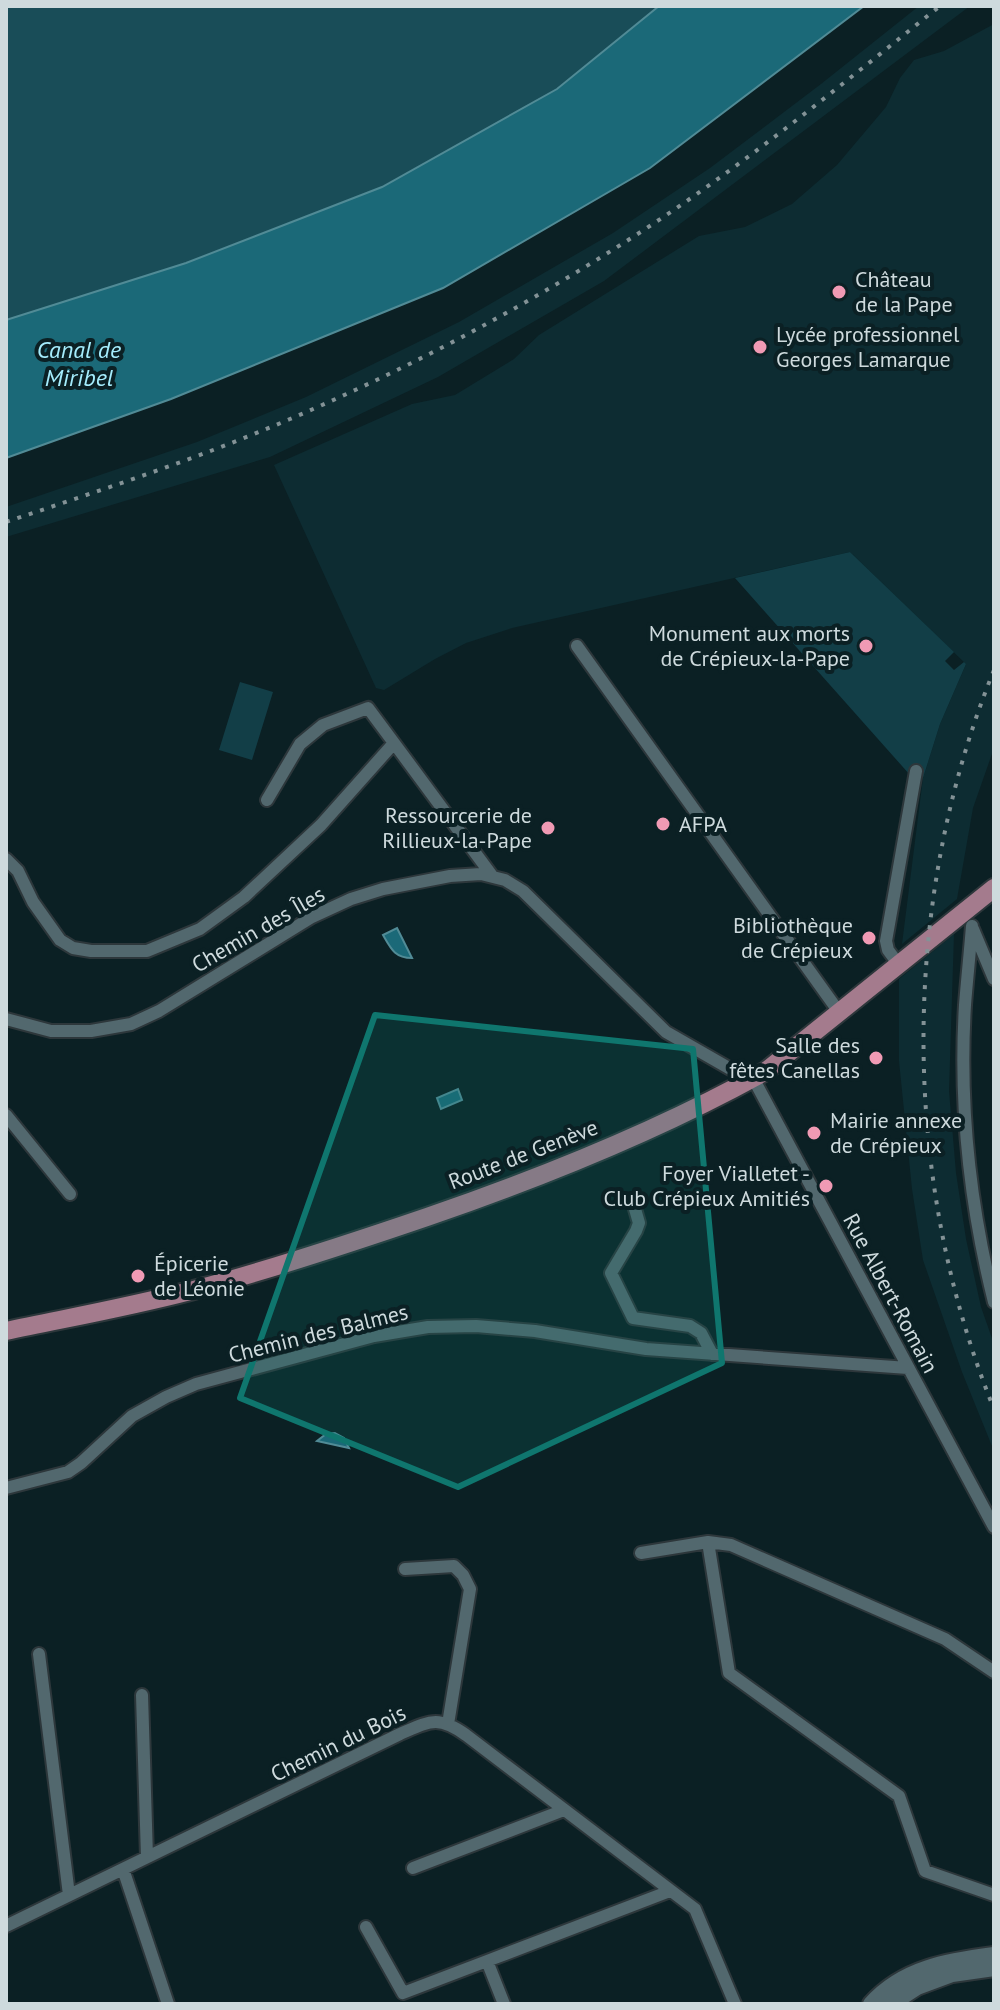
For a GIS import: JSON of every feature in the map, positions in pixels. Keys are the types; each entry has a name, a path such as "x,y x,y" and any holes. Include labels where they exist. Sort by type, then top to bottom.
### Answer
{"main road":[{"name":"Route de Genève","path":"6,1331 188,1292 298,1261 506,1190 598,1152 766,1071 899,965 968,919 994,888"},
{"path":"871,2004 894,1983 920,1970 994,1955"},
{"path":"891,2004 917,1987 952,1974 994,1968"}],"street":[{"path":"577,646 839,1012"},
{"path":"267,800 300,744 323,725 368,708 494,877"},
{"path":"6,859 18,871 33,902 60,940 73,948 91,951 147,951 200,929 244,897 321,825 394,743"},
{"path":"899,965 888,950 886,941 916,771"},
{"name":"Chemin des Îles","path":"6,1019 51,1031 91,1031 131,1024 159,1011 312,917 351,899 383,889 450,876 481,874 505,880 523,891 666,1032 734,1071 753,1078"},
{"path":"968,919 994,979"},
{"path":"968,919 965,1007 967,1141 982,1250 994,1301"},
{"name":"Rue Albert-Romain","path":"753,1078 994,1527"},
{"path":"6,1115 70,1194"},
{"path":"635,1209 639,1223 636,1231 611,1273 633,1318 690,1326 701,1333 712,1354"},
{"name":"Chemin des Balmes","path":"6,1488 68,1472 132,1416 196,1384 374,1336 428,1327 476,1326 535,1331 646,1349 908,1368"},
{"path":"708,1542 729,1673 899,1796 925,1871 994,1895"},
{"path":"641,1553 708,1542 731,1545 945,1639 994,1672"},
{"path":"405,1569 454,1566 470,1589 448,1724 695,1909 735,2004"},
{"path":"39,1654 69,1895"},
{"path":"142,1695 147,1857"},
{"name":"Chemin du Bois","path":"6,1926 422,1725 438,1721 448,1724"},
{"path":"413,1868 564,1810"},
{"path":"123,1869 168,2004"},
{"path":"366,1927 403,1993 670,1891"},
{"path":"487,1961 504,2004"}],"highlighted area":[{"path":"375,1015 693,1049 722,1363 458,1487 240,1398"}],"shaded area":[{"path":"6,6 659,6 557,89 381,187 185,263 6,320"},
{"path":"919,6 970,6 604,281 438,377 270,457 6,537 6,507 197,442 306,397 459,322 613,233 710,168"},
{"name":"Lycée professionnel Georges Lamarque","path":"994,24 994,748 973,808 957,899 902,944 923,778 940,724 966,664 850,552 512,628 466,643 384,690 376,688 274,465 412,404 455,395 514,359 539,335 699,236 745,227 792,204 837,165 886,107 900,78 914,60 944,51"},
{"path":"850,552 954,652 945,661 954,670 964,662 966,664 940,724 923,778 910,775 735,578"},
{"path":"240,682 273,692 252,760 219,750"},
{"path":"954,934 949,1091 956,1173 966,1239 981,1307 994,1344 994,1451 962,1372 923,1260 912,1189 899,1061 899,979"}],"water":[{"name":"Canal de Miribel","path":"659,6 864,6 650,168 443,288 171,399 6,458 6,320 186,263 382,187 557,89"},
{"path":"397,928 412,958 397,954 383,935"},
{"path":"458,1089 462,1100 441,1109 437,1098"},
{"path":"335,1433 344,1438 349,1448 317,1441 326,1434"}],"railway":[{"path":"6,522 255,434 379,379 510,311 676,209 791,124 940,6"},
{"path":"994,670 963,759 941,850 928,944 924,1040 928,1135 941,1229 963,1320 994,1409"}],"place":[{"name":"Château de la Pape","path":"839,292"},
{"name":"Lycée professionnel Georges Lamarque","path":"760,347"},
{"name":"Monument aux morts de Crépieux-la-Pape","path":"866,646"},
{"name":"AFPA","path":"663,824"},
{"name":"Ressourcerie de Rillieux-la-Pape","path":"548,828"},
{"name":"Bibliothèque de Crépieux","path":"869,938"},
{"name":"Salle des fêtes Canellas","path":"876,1058"},
{"name":"Mairie annexe de Crépieux","path":"814,1133"},
{"name":"Foyer Vialletet - Club Crépieux Amitiés","path":"826,1186"},
{"name":"Épicerie de Léonie","path":"138,1276"}]}
